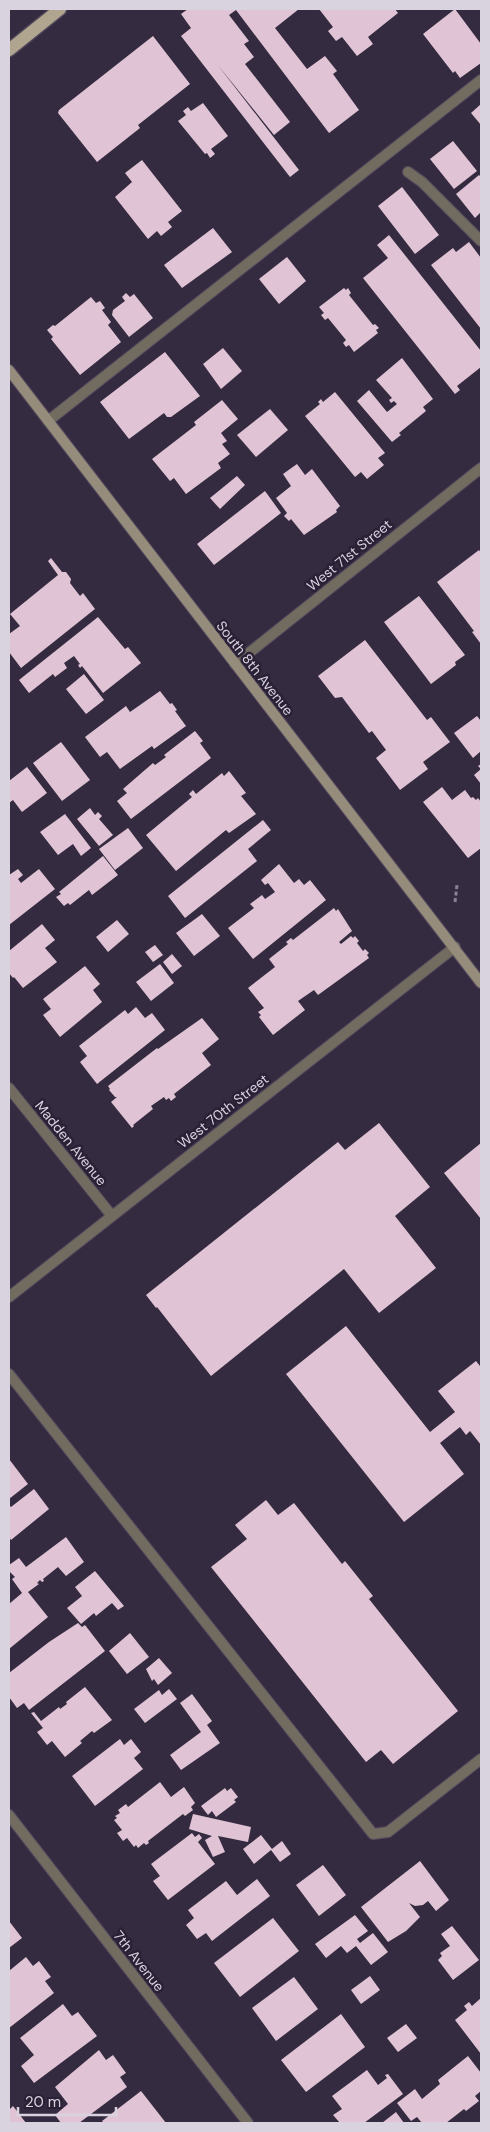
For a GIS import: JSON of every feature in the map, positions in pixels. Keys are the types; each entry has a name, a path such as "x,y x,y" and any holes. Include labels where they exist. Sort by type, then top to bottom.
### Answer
{"main road":[{"path":"9,50 60,9"}],"street":[{"path":"48,420 481,80"},
{"path":"408,172 422,182 481,240"},
{"name":"South 8th Avenue","path":"9,370 481,983"},
{"name":"West 71st Street","path":"235,664 481,468"},
{"name":"West 70th Street","path":"9,1297 455,947"},
{"name":"Madden Avenue","path":"9,1088 112,1216"},
{"path":"9,1374 373,1834 388,1832 481,1759"},
{"name":"7th Avenue","path":"9,1816 248,2123"}],"path":[{"path":"455,902 457,886"}],"building":[{"path":"188,9 299,9 275,28 307,69 325,56 337,71 333,74 359,110 329,133 236,10 229,15 249,41 244,44 254,57 245,64 290,122 274,135 217,64 299,170 290,177 181,36 191,28 181,14"},
{"path":"319,9 395,9 398,13 368,37 373,44 357,56 342,37 336,41 328,31 333,27"},
{"path":"455,9 481,44 481,63 460,78 455,71 453,73 423,34"},
{"path":"153,36 190,84 138,125 140,128 97,162 58,113 59,110"},
{"path":"203,103 228,136 211,149 215,154 210,158 178,121 186,115 183,111 188,107 191,111"},
{"path":"481,104 481,125 471,113"},
{"path":"453,141 477,171 454,189 430,159"},
{"path":"142,160 182,211 168,222 172,227 161,236 157,231 148,239 115,197 132,182 125,173"},
{"path":"479,175 481,177 481,212 475,218 456,194"},
{"path":"402,187 439,235 415,254 378,206"},
{"path":"213,228 232,252 182,288 164,265"},
{"path":"389,235 481,351 481,367 457,386 460,390 455,394 363,278 388,258 377,245"},
{"path":"469,242 481,258 481,329 431,265 453,248 456,252"},
{"path":"287,257 306,281 279,304 259,279"},
{"path":"344,288 346,290 348,288 351,293 349,295 373,325 375,324 379,328 376,330 378,333 354,352 349,345 346,347 343,343 346,340 328,318 325,320 321,315 324,313 319,307"},
{"path":"126,293 130,297 134,294 153,318 129,337 112,315 113,310 125,301 122,297"},
{"path":"91,297 96,303 100,301 105,308 102,310 111,322 108,325 121,342 80,375 51,339 53,337 47,330 53,325 55,326"},
{"path":"223,348 242,371 221,389 203,364"},
{"path":"165,352 200,396 171,417 167,417 164,413 129,439 100,402"},
{"path":"402,358 433,399 423,407 426,411 399,433 401,435 392,442 357,401 369,390 387,412 397,404 394,401 391,403 389,400 392,398 376,380"},
{"path":"335,392 385,453 378,458 384,465 367,479 361,472 355,477 305,416 320,404 318,402 321,399 323,402"},
{"path":"222,400 238,419 221,433 227,441 222,444 230,454 218,463 221,468 186,494 174,478 170,481 152,459 196,425 194,422"},
{"path":"270,409 288,430 256,457 237,435"},
{"path":"297,464 305,475 312,469 340,506 336,510 337,512 304,535 291,519 289,521 284,516 287,513 276,498 291,486 283,474"},
{"path":"237,476 245,485 220,509 210,498"},
{"path":"265,491 281,513 214,565 197,544"},
{"path":"479,550 481,553 481,644 472,632 474,631 437,582"},
{"path":"51,558 62,572 66,572 71,579 70,583 80,596 83,593 95,609 21,668 9,652 9,634 20,626 10,614 58,575 48,561"},
{"path":"419,596 465,655 455,662 456,665 431,684 384,622"},
{"path":"98,617 125,649 128,647 141,663 103,693 82,666 80,668 78,665 80,664 74,656 64,663 67,668 55,677 53,674 29,693 19,680"},
{"path":"365,640 427,720 431,717 450,742 423,762 428,769 400,790 376,758 386,750 372,731 369,733 342,697 335,698 318,676"},
{"path":"84,674 104,700 86,714 66,689"},
{"path":"160,691 170,704 172,703 177,710 175,711 186,726 154,749 152,746 120,769 107,752 100,757 85,737 126,706 130,712"},
{"path":"477,716 481,721 481,751 473,758 454,733"},
{"path":"195,731 203,741 200,743 211,758 131,819 117,801 127,793 123,789 153,763 155,765 166,757 164,755"},
{"path":"61,742 90,780 62,801 33,763"},
{"path":"27,767 47,793 22,812 13,800 9,803 9,781"},
{"path":"481,769 481,784 474,775"},
{"path":"229,771 246,793 241,796 256,814 229,833 226,830 176,871 146,835 192,797 189,794 193,790 196,794 222,773 224,776"},
{"path":"442,787 452,800 465,790 471,798 473,797 476,800 478,798 481,802 481,848 468,858 423,802"},
{"path":"90,808 95,815 98,812 102,816 99,819 113,835 99,846 77,819"},
{"path":"65,814 91,848 81,856 73,844 58,855 40,832"},
{"path":"263,820 271,830 248,849 257,861 185,918 168,896"},
{"path":"128,828 143,848 115,870 99,849"},
{"path":"103,856 118,875 92,895 89,890 70,905 68,903 64,906 56,897 61,894 59,892"},
{"path":"279,864 294,883 299,879 304,885 310,880 326,900 253,959 228,928 254,908 250,904 262,895 265,899 275,892 268,883 265,885 261,880"},
{"path":"18,869 23,875 18,879 21,883 39,869 55,889 9,925 9,875"},
{"path":"334,908 336,911 338,909 352,931 339,942 341,944 351,936 353,938 355,936 359,941 357,943 363,951 365,949 369,953 367,955 369,958 318,995 314,990 298,1001 305,1010 273,1035 259,1017 261,1015 258,1012 264,1008 248,988 275,967 269,959 288,944 286,942 291,938 293,940"},
{"path":"202,914 220,936 194,956 176,933"},
{"path":"117,920 129,934 108,952 96,937"},
{"path":"42,924 55,940 45,948 57,962 23,988 9,973 9,951"},
{"path":"155,945 163,955 153,962 145,952"},
{"path":"172,954 182,966 172,974 163,962"},
{"path":"160,964 174,983 151,1001 136,982"},
{"path":"85,966 100,984 93,990 102,1002 60,1037 43,1015 51,1009 43,999"},
{"path":"136,1007 145,1018 152,1013 165,1030 97,1084 80,1062 87,1056 79,1046 125,1010 128,1014"},
{"path":"202,1018 219,1039 202,1053 211,1065 174,1094 176,1097 171,1101 169,1098 166,1100 164,1097 151,1106 153,1109 133,1125 132,1128 111,1102 117,1097 109,1090 108,1086 157,1048"},
{"path":"379,1123 430,1187 395,1216 436,1268 379,1313 344,1269 211,1376 146,1295 338,1142 345,1150"},
{"path":"481,1143 481,1219 444,1173"},
{"path":"346,1326 430,1432 455,1412 438,1391 476,1361 481,1365 481,1445 470,1431 466,1435 460,1427 440,1443 464,1474 404,1522 286,1374"},
{"path":"9,1459 28,1484 9,1499"},
{"path":"34,1489 49,1509 11,1540 9,1537 9,1505 11,1507"},
{"path":"266,1500 278,1515 294,1503 342,1564 345,1561 373,1596 369,1599 458,1711 393,1764 381,1750 366,1762 211,1567 247,1539 235,1525"},
{"path":"66,1537 84,1562 66,1576 58,1567 43,1579 44,1581 40,1580 37,1583 39,1584 28,1592 48,1617 9,1649 9,1604 22,1593 12,1579 15,1577 9,1571 9,1565 19,1558 26,1567"},
{"path":"95,1571 124,1606 118,1610 112,1603 96,1616 94,1613 81,1624 67,1608 82,1596 75,1587"},
{"path":"78,1623 82,1627 85,1625 105,1651 29,1710 24,1703 17,1708 9,1697 9,1673 49,1642"},
{"path":"130,1633 149,1657 127,1674 109,1651"},
{"path":"159,1658 172,1673 158,1685 154,1679 152,1681 146,1669"},
{"path":"85,1687 112,1720 94,1733 92,1731 80,1741 82,1743 65,1757 52,1741 47,1745 37,1732 43,1728 31,1713 34,1712 41,1721 59,1707 60,1709 67,1704 66,1702"},
{"path":"169,1689 177,1699 145,1723 134,1709 159,1690 162,1695"},
{"path":"192,1694 212,1721 207,1725 220,1743 181,1770 170,1755 201,1732 180,1703"},
{"path":"120,1739 124,1745 131,1739 141,1752 134,1758 143,1769 95,1806 72,1776"},
{"path":"160,1782 171,1797 184,1787 195,1803 191,1807 193,1810 185,1816 183,1814 148,1841 149,1843 146,1845 144,1843 138,1848 136,1845 134,1847 127,1838 123,1841 117,1833 122,1830 114,1820 117,1818 115,1816 120,1813 118,1810 126,1804 128,1807"},
{"path":"225,1788 227,1791 231,1788 238,1797 234,1800 236,1802 216,1817 212,1811 208,1815 201,1806"},
{"path":"193,1814 251,1827 248,1842 218,1836 225,1852 213,1857 205,1840 212,1836 189,1829"},
{"path":"192,1833 195,1837 199,1834 202,1838 198,1842 215,1864 168,1900 153,1881 160,1876 151,1864"},
{"path":"261,1835 272,1849 282,1841 291,1854 280,1862 271,1850 254,1864 243,1849"},
{"path":"420,1861 449,1900 436,1911 428,1901 423,1905 415,1906 409,1903 420,1917 406,1931 388,1942 361,1907"},
{"path":"323,1865 346,1895 319,1916 296,1885"},
{"path":"257,1879 270,1896 212,1941 206,1933 197,1939 186,1925 194,1918 188,1910 226,1881 237,1895"},
{"path":"355,1915 368,1931 357,1939 360,1943 373,1933 388,1952 371,1965 356,1946 347,1953 341,1946 326,1958 315,1944"},
{"path":"273,1918 299,1951 240,1997 214,1963"},
{"path":"9,1921 22,1938 9,1948"},
{"path":"452,1926 479,1960 453,1980 438,1960 442,1956 440,1953 450,1946 441,1934"},
{"path":"26,1957 33,1966 39,1961 51,1977 45,1981 54,1993 9,2028 9,1971"},
{"path":"370,1976 380,1990 361,2004 351,1990"},
{"path":"294,1977 318,2009 276,2041 252,2008"},
{"path":"481,1998 481,2054 455,2020 467,2010 464,2006 469,2002 472,2006"},
{"path":"63,2004 72,2016 78,2012 97,2036 34,2083 21,2066 34,2055 20,2038"},
{"path":"341,2014 365,2047 306,2092 281,2060"},
{"path":"406,2024 417,2038 398,2052 387,2038"},
{"path":"99,2050 106,2060 113,2055 126,2073 120,2077 127,2087 79,2123 61,2123 55,2115 68,2104 55,2087"},
{"path":"468,2056 481,2073 481,2091 475,2096 479,2101 466,2111 464,2109 446,2123 422,2123 417,2117 411,2121 397,2103 415,2089 422,2099 440,2084 438,2080"},
{"path":"367,2070 378,2085 387,2078 385,2075 388,2074 403,2094 364,2123 340,2123 333,2115 342,2109 332,2096"},
{"path":"141,2091 166,2123 104,2123 102,2121"},
{"path":"13,2106 26,2123 9,2123 9,2110"},
{"path":"396,2112 404,2123 382,2123"}]}
